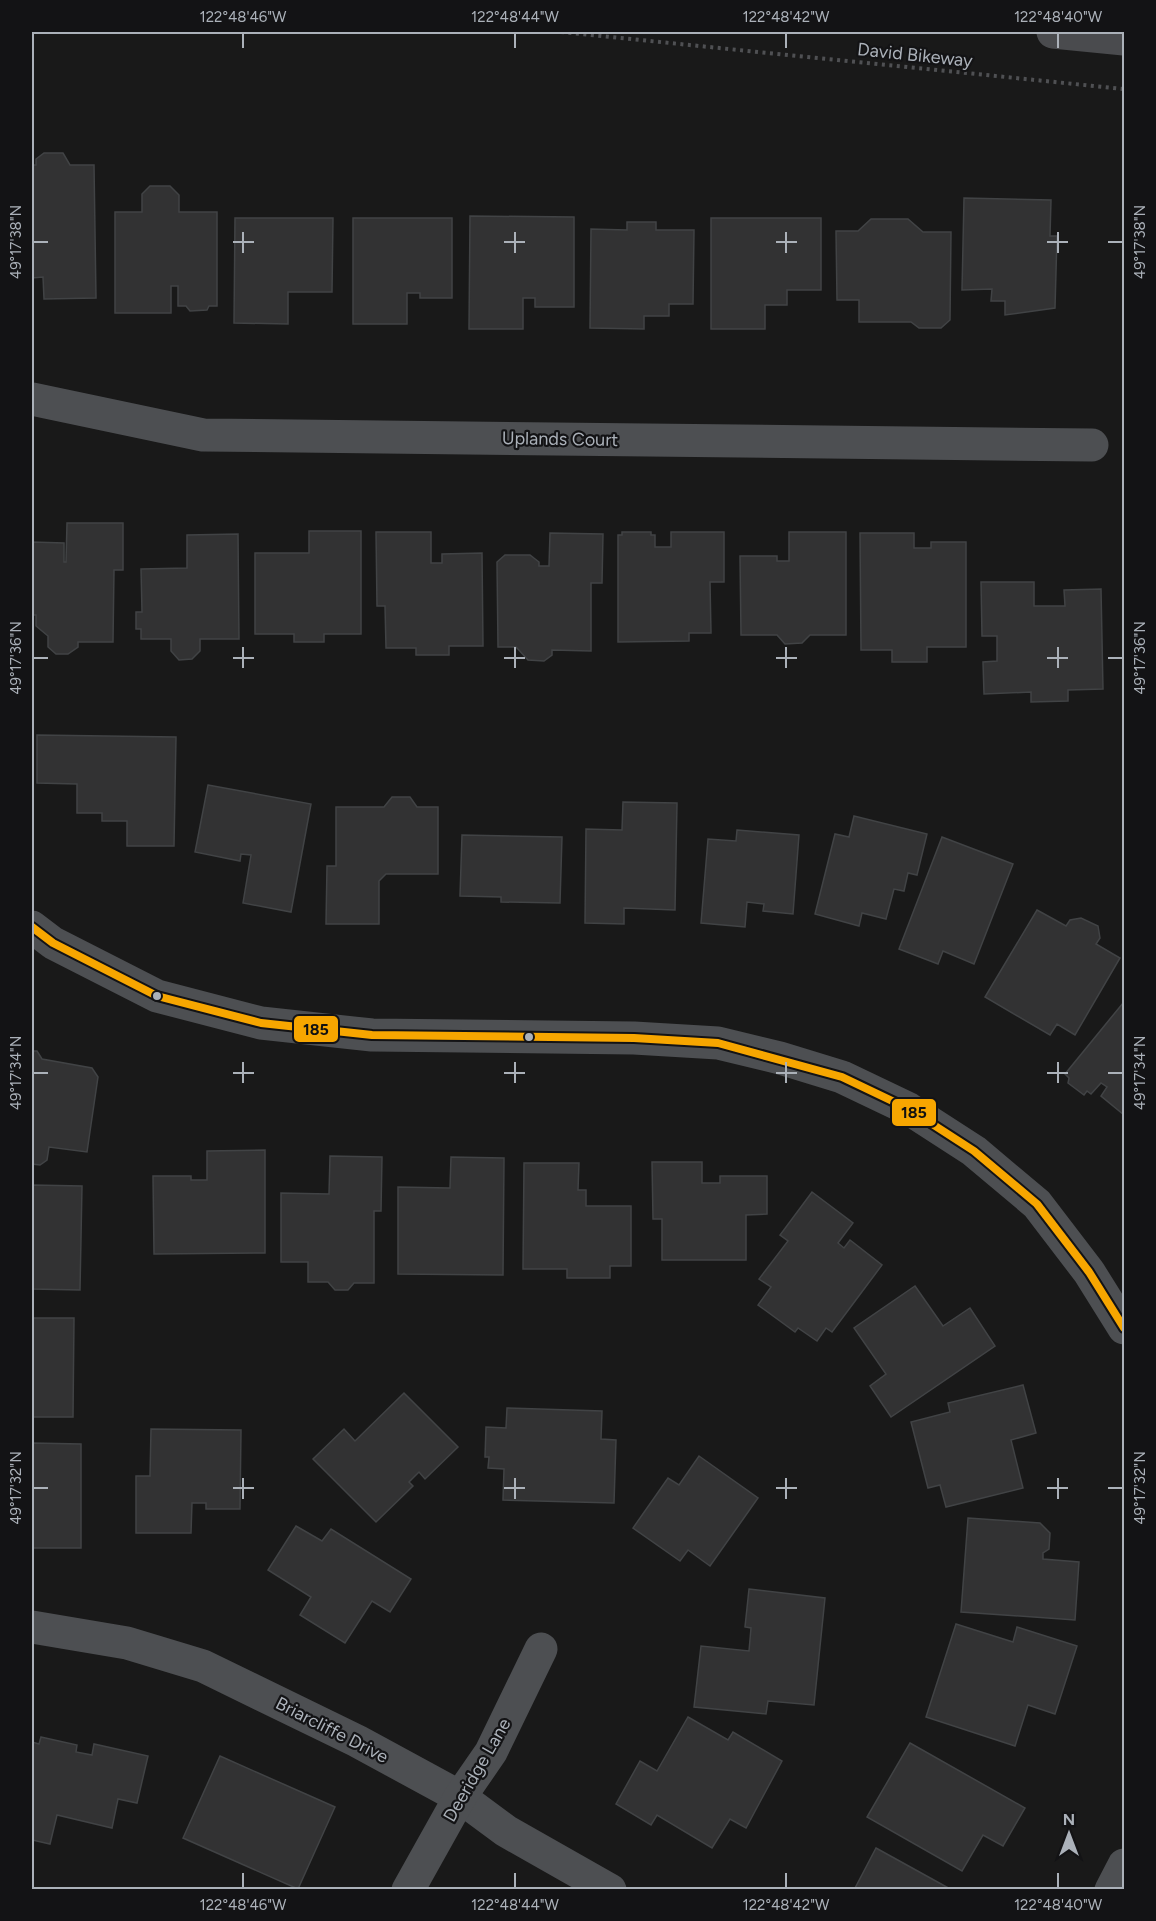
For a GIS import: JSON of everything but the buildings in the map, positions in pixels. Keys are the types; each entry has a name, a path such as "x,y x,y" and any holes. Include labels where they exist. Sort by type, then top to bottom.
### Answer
{"main road":[{"path":"1053,32 1125,39"}],"street":[{"name":"Uplands Court","path":"32,399 203,435 1092,445"},
{"path":"32,927 53,943 157,996 261,1023 372,1035 634,1038 718,1043 780,1058 842,1077 909,1109 974,1151 1038,1204 1089,1272 1125,1328"},
{"name":"Briarcliffe Drive","path":"32,1626 127,1643 203,1666 357,1741 460,1797 506,1831 610,1890"},
{"name":"Deeridge Lane","path":"408,1890 460,1797 491,1752 541,1649"},
{"path":"1111,1890 1125,1865"}],"path":[{"name":"David Bikeway","path":"561,32 1125,89"}],"transit line":[{"name":"185","path":"32,927 53,943 157,996 261,1023 372,1035 634,1038 718,1043 842,1077 909,1109 974,1151 1037,1204 1089,1272 1124,1328"}]}
